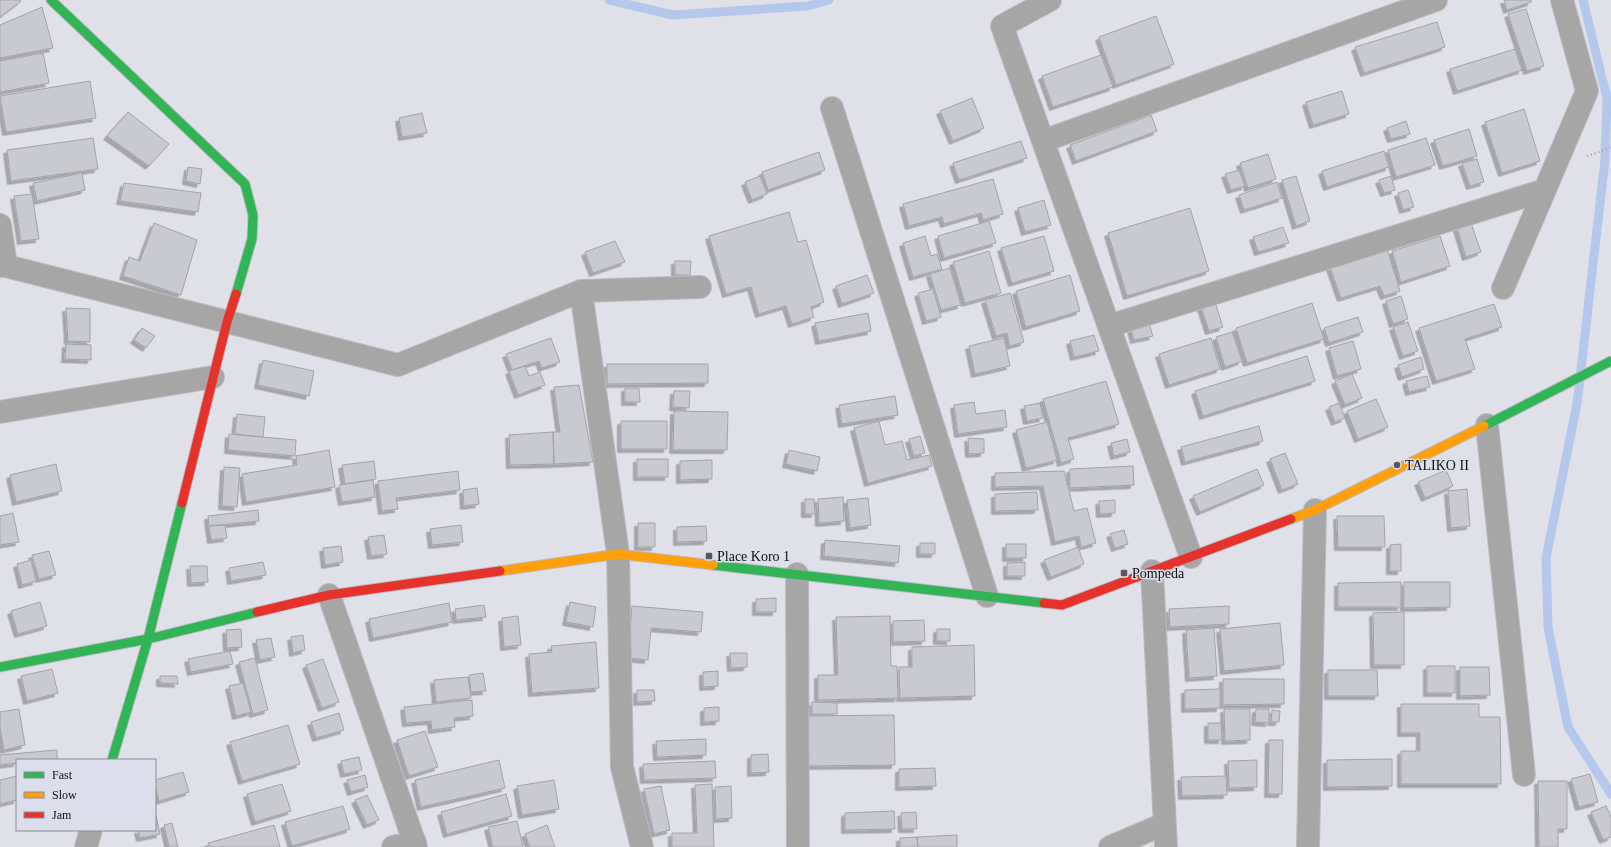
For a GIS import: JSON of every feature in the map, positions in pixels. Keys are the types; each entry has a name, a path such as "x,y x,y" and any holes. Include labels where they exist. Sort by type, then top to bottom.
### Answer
{"street":[{"path":"52,0 245,184 253,215 252,239 227,322 148,639 112,759"},
{"path":"1050,0 1002,26 1191,557"},
{"path":"1043,141 1436,0"},
{"path":"1503,288 1587,91 1562,0"},
{"path":"832,108 987,596"},
{"path":"1109,326 1545,190"},
{"path":"0,225 3,266 398,365 581,291 700,286"},
{"path":"581,291 618,554 622,767 642,847"},
{"path":"0,667 148,639 329,596 618,554 1062,605 1315,510 1553,392 1611,361"},
{"path":"0,412 213,377"},
{"path":"1487,425 1524,774"},
{"path":"1308,847 1315,510"},
{"path":"1152,571 1166,847"},
{"path":"797,574 798,847"},
{"path":"329,596 415,844 393,847"},
{"path":"1110,847 1164,824"},
{"path":"86,847 91,831"}],"path":[{"path":"1596,154 1611,147"}],"building":[{"path":"0,0 20,0 21,1 0,17"},
{"path":"1504,0 1531,0 1531,2 1507,10"},
{"path":"42,7 53,48 0,58 0,25"},
{"path":"1526,9 1544,66 1527,71 1508,14"},
{"path":"1156,16 1174,64 1116,85 1099,37"},
{"path":"1437,22 1445,47 1364,73 1355,47"},
{"path":"1515,49 1522,70 1457,91 1450,69"},
{"path":"43,53 49,83 0,92 0,61"},
{"path":"1101,55 1113,87 1053,107 1042,76"},
{"path":"90,81 96,118 6,132 0,96"},
{"path":"1342,91 1349,114 1313,125 1306,102"},
{"path":"972,98 984,128 953,141 940,111"},
{"path":"1524,109 1540,161 1502,173 1485,122"},
{"path":"128,112 169,144 149,166 107,136"},
{"path":"422,113 427,133 402,137 399,118"},
{"path":"1151,115 1157,131 1076,161 1070,145"},
{"path":"1406,121 1410,134 1391,139 1387,128"},
{"path":"1469,129 1477,156 1443,166 1434,140"},
{"path":"93,138 98,169 11,181 7,150"},
{"path":"1426,138 1435,165 1396,177 1388,150"},
{"path":"1021,141 1027,158 959,180 953,163"},
{"path":"1384,151 1389,167 1327,187 1322,171"},
{"path":"819,152 825,170 768,190 762,172"},
{"path":"1268,154 1276,179 1248,188 1240,163"},
{"path":"1477,159 1484,182 1470,186 1462,163"},
{"path":"188,167 202,169 200,184 186,181"},
{"path":"1239,170 1245,186 1231,190 1225,174"},
{"path":"82,173 85,190 37,201 33,183"},
{"path":"760,176 767,194 752,200 745,182"},
{"path":"1296,176 1310,221 1296,226 1282,180"},
{"path":"1391,176 1395,190 1384,193 1379,180"},
{"path":"993,179 1003,214 983,220 981,213 944,224 942,217 909,226 903,204"},
{"path":"1277,182 1282,198 1244,210 1239,195"},
{"path":"124,183 201,193 198,212 120,201"},
{"path":"1408,190 1414,207 1403,210 1398,193"},
{"path":"32,194 39,239 21,241 14,196"},
{"path":"1044,200 1051,225 1025,232 1018,208"},
{"path":"1190,208 1209,271 1127,296 1108,233"},
{"path":"789,212 798,242 806,240 824,302 811,307 814,317 792,324 786,306 759,314 751,287 726,294 709,236"},
{"path":"989,221 996,243 944,258 938,236"},
{"path":"154,223 197,240 181,295 123,276 129,257 140,261"},
{"path":"1471,223 1481,252 1466,257 1457,228"},
{"path":"1283,227 1289,243 1258,252 1253,237"},
{"path":"925,236 931,256 937,254 942,269 913,277 903,243"},
{"path":"1044,236 1054,271 1012,283 1001,248"},
{"path":"1440,236 1450,266 1401,282 1392,251"},
{"path":"615,241 625,262 593,273 585,252"},
{"path":"1387,249 1400,291 1384,296 1380,286 1341,298 1330,267"},
{"path":"989,251 1001,293 965,303 953,262"},
{"path":"675,261 691,261 690,275 675,275"},
{"path":"950,268 961,305 941,310 930,274"},
{"path":"867,275 874,293 842,304 836,286"},
{"path":"1070,275 1080,311 1026,327 1016,291"},
{"path":"933,289 941,317 926,321 918,293"},
{"path":"1010,293 1024,342 1010,346 1007,333 996,336 985,300"},
{"path":"1401,296 1408,319 1393,324 1386,301"},
{"path":"1215,302 1223,327 1209,331 1201,307"},
{"path":"1312,303 1324,339 1247,363 1236,328"},
{"path":"1494,304 1502,327 1465,339 1475,369 1436,381 1419,328"},
{"path":"66,308 90,309 90,342 68,341"},
{"path":"868,313 871,331 819,341 815,323"},
{"path":"1358,317 1363,332 1329,343 1324,328"},
{"path":"1148,321 1153,336 1134,340 1130,325"},
{"path":"1408,322 1418,351 1403,356 1393,327"},
{"path":"142,328 155,336 146,348 134,340"},
{"path":"1232,332 1242,361 1225,367 1216,337"},
{"path":"1094,335 1099,351 1074,357 1070,341"},
{"path":"551,338 560,362 542,368 539,361 512,370 506,354"},
{"path":"1004,338 1010,366 975,374 969,346"},
{"path":"1211,338 1220,369 1169,385 1159,354"},
{"path":"1353,341 1361,369 1337,376 1329,348"},
{"path":"66,344 91,345 91,360 65,359"},
{"path":"1307,356 1315,381 1203,416 1195,391"},
{"path":"1421,357 1424,369 1402,377 1398,365"},
{"path":"263,360 314,371 309,396 258,385"},
{"path":"607,364 708,364 708,383 607,384"},
{"path":"525,366 529,376 540,372 545,385 518,395 509,371"},
{"path":"1352,374 1362,398 1345,405 1335,381"},
{"path":"1427,376 1430,387 1409,392 1406,381"},
{"path":"1106,381 1119,424 1068,438 1074,459 1061,463 1043,399"},
{"path":"579,385 593,462 554,464 553,432 560,432 554,387"},
{"path":"625,388 639,388 640,402 625,402"},
{"path":"674,391 690,391 689,408 673,407"},
{"path":"895,396 898,415 842,424 839,405"},
{"path":"1376,399 1388,427 1358,439 1347,411"},
{"path":"974,402 976,414 1005,410 1007,427 958,434 954,405"},
{"path":"1040,403 1043,418 1027,421 1024,406"},
{"path":"1339,403 1345,418 1335,422 1329,407"},
{"path":"674,411 728,412 727,450 673,450"},
{"path":"237,414 265,417 263,437 235,434"},
{"path":"621,421 667,421 667,449 621,449"},
{"path":"879,421 885,445 902,441 907,460 929,455 932,466 868,483 854,428"},
{"path":"1047,422 1057,460 1026,468 1016,430"},
{"path":"1259,426 1263,441 1185,462 1181,447"},
{"path":"553,432 554,464 510,465 509,435"},
{"path":"229,434 296,440 295,456 228,450"},
{"path":"920,436 925,453 914,456 909,439"},
{"path":"968,438 984,439 984,453 969,454"},
{"path":"1127,439 1130,452 1114,456 1111,443"},
{"path":"329,450 335,487 246,502 242,474 297,465 296,456"},
{"path":"789,450 820,457 817,471 786,464"},
{"path":"1285,453 1298,484 1282,490 1270,459"},
{"path":"637,459 668,459 668,477 637,477"},
{"path":"712,460 712,479 680,480 680,461"},
{"path":"374,461 376,479 345,484 342,465"},
{"path":"56,464 62,491 16,502 10,475"},
{"path":"1133,466 1134,485 1070,488 1070,469"},
{"path":"224,467 240,468 237,507 222,506"},
{"path":"1257,469 1264,485 1200,512 1193,496"},
{"path":"1446,470 1453,486 1425,498 1418,482"},
{"path":"458,471 460,490 396,498 398,509 382,511 378,481"},
{"path":"1064,471 1074,511 1087,508 1096,543 1081,547 1079,536 1055,542 1043,486 995,487 995,473"},
{"path":"373,480 375,497 342,502 339,485"},
{"path":"477,488 479,504 464,506 463,490"},
{"path":"1467,489 1470,526 1451,528 1448,491"},
{"path":"1037,492 1038,510 995,511 995,494"},
{"path":"843,497 844,521 819,523 818,499"},
{"path":"868,498 871,525 850,528 847,500"},
{"path":"805,499 814,499 815,514 805,514"},
{"path":"1115,500 1115,513 1100,514 1099,501"},
{"path":"258,510 259,521 209,526 208,516"},
{"path":"13,513 19,542 0,545 0,516"},
{"path":"1337,516 1384,516 1385,547 1338,547"},
{"path":"638,523 655,523 655,547 638,547"},
{"path":"225,525 227,538 211,540 209,526"},
{"path":"461,525 463,542 432,545 430,529"},
{"path":"706,526 707,541 677,542 677,527"},
{"path":"1124,530 1128,544 1115,548 1110,534"},
{"path":"384,535 387,554 371,556 368,537"},
{"path":"825,540 900,546 898,563 824,556"},
{"path":"920,543 935,543 935,554 920,554"},
{"path":"1006,544 1026,544 1026,558 1006,558"},
{"path":"1401,544 1401,571 1390,571 1390,545"},
{"path":"341,546 343,562 325,565 323,548"},
{"path":"1078,547 1084,564 1051,577 1044,560"},
{"path":"49,551 56,575 39,579 32,555"},
{"path":"31,560 36,581 22,585 17,564"},
{"path":"263,562 266,575 231,581 229,568"},
{"path":"1025,562 1025,576 1007,576 1007,563"},
{"path":"190,566 207,566 208,582 191,583"},
{"path":"1401,582 1401,607 1338,607 1338,583"},
{"path":"1404,582 1450,582 1450,607 1404,608"},
{"path":"776,598 776,612 756,612 756,599"},
{"path":"40,602 47,626 18,634 11,611"},
{"path":"570,602 596,607 593,627 566,622"},
{"path":"449,603 452,622 373,638 369,619"},
{"path":"484,605 486,617 456,620 455,609"},
{"path":"632,606 703,612 701,632 651,628 648,660 628,658"},
{"path":"1229,606 1229,624 1170,627 1169,609"},
{"path":"1404,612 1404,665 1374,665 1373,613"},
{"path":"518,616 521,645 504,647 502,618"},
{"path":"890,616 891,666 897,666 898,698 818,700 818,675 838,675 836,617"},
{"path":"924,620 925,641 893,642 893,621"},
{"path":"1280,623 1284,665 1224,671 1220,629"},
{"path":"1214,628 1217,676 1189,678 1186,630"},
{"path":"241,629 242,647 227,648 226,630"},
{"path":"937,629 950,629 950,641 937,641"},
{"path":"303,635 305,650 293,653 291,637"},
{"path":"271,638 275,657 260,660 256,640"},
{"path":"596,642 599,688 532,693 529,654 552,652 551,646"},
{"path":"974,645 975,696 900,698 899,667 912,667 912,647"},
{"path":"230,651 233,664 191,672 188,659"},
{"path":"730,653 747,653 747,667 731,668"},
{"path":"255,658 268,710 253,714 239,662"},
{"path":"323,659 339,702 322,708 306,665"},
{"path":"1427,666 1455,666 1455,693 1427,693"},
{"path":"1460,667 1489,667 1490,695 1460,696"},
{"path":"52,669 58,693 27,701 21,676"},
{"path":"1328,670 1377,670 1378,696 1328,696"},
{"path":"718,671 718,686 703,687 703,672"},
{"path":"483,673 486,691 471,692 469,675"},
{"path":"160,676 177,676 178,684 160,683"},
{"path":"468,677 471,698 436,702 434,680"},
{"path":"1223,679 1284,679 1284,704 1223,705"},
{"path":"243,683 251,712 236,716 229,686"},
{"path":"1220,689 1220,708 1185,709 1185,690"},
{"path":"637,690 654,690 655,701 637,702"},
{"path":"472,700 473,716 454,718 455,727 432,730 431,721 406,723 404,707"},
{"path":"812,702 837,703 837,714 812,714"},
{"path":"1401,704 1479,704 1479,717 1500,717 1501,784 1401,784 1401,751 1420,751 1420,733 1401,733"},
{"path":"719,707 719,721 704,722 704,708"},
{"path":"19,709 25,745 4,750 0,727 0,712"},
{"path":"1224,709 1250,709 1250,740 1225,741"},
{"path":"1256,709 1269,709 1269,723 1255,722"},
{"path":"1272,710 1280,711 1279,722 1271,722"},
{"path":"339,713 344,730 316,738 311,722"},
{"path":"894,715 895,765 808,766 807,716"},
{"path":"1208,723 1221,723 1222,740 1208,740"},
{"path":"288,725 300,764 242,781 230,742"},
{"path":"425,731 438,767 409,776 397,740"},
{"path":"706,739 706,755 657,757 656,741"},
{"path":"1269,740 1283,740 1282,794 1268,794"},
{"path":"57,750 57,759 16,759 16,763 0,765 0,755"},
{"path":"768,754 769,772 751,773 751,755"},
{"path":"359,757 362,770 344,774 341,761"},
{"path":"1392,759 1392,786 1327,787 1327,760"},
{"path":"499,760 505,788 421,807 415,780"},
{"path":"1257,760 1257,787 1229,788 1228,761"},
{"path":"715,761 716,778 644,780 643,764"},
{"path":"935,768 936,786 899,787 899,769"},
{"path":"183,772 189,792 159,801 156,790 156,780"},
{"path":"1590,774 1598,802 1579,807 1571,779"},
{"path":"365,775 368,787 351,792 347,780"},
{"path":"16,776 16,800 0,804 0,780"},
{"path":"1226,776 1227,795 1182,796 1181,777"},
{"path":"554,780 559,809 522,815 517,786"},
{"path":"1538,781 1567,781 1567,829 1558,829 1558,847 1539,847"},
{"path":"282,784 291,811 255,822 247,794"},
{"path":"712,784 714,847 672,847 672,833 697,833 695,785"},
{"path":"661,786 670,830 654,834 644,789"},
{"path":"731,786 732,818 716,819 715,787"},
{"path":"506,794 512,816 447,834 441,812"},
{"path":"367,795 379,820 367,825 355,800"},
{"path":"343,806 350,829 292,846 285,822"},
{"path":"1606,806 1611,817 1611,837 1603,840 1591,812"},
{"path":"894,811 895,829 845,830 845,813"},
{"path":"916,812 917,829 902,829 901,813"},
{"path":"156,816 160,834 140,838 138,831 156,831"},
{"path":"517,821 523,847 493,847 488,827"},
{"path":"172,823 178,847 169,847 164,825"},
{"path":"274,825 280,847 210,847 208,843"},
{"path":"547,825 555,847 530,847 525,834"},
{"path":"957,835 957,847 918,847 917,837"},
{"path":"917,837 918,847 900,847 900,838"}],"waterway":[{"path":"609,0 673,15 808,6 829,0"},
{"path":"1583,0 1607,98 1605,160 1577,404 1546,558 1548,627 1568,727 1611,794"}],"traffic: fast":[{"path":"51,0 245,184 253,215 252,239 236,294"},
{"path":"1484,426 1611,361"},
{"path":"112,759 148,639 182,503"},
{"path":"713,565 1044,603"},
{"path":"0,667 148,639 257,612"}],"traffic: slow":[{"path":"1291,519 1315,510 1484,426"},
{"path":"500,571 618,554 713,565"}],"traffic: jam":[{"path":"182,503 227,322 236,294"},
{"path":"1044,603 1062,605 1291,519"},
{"path":"257,612 329,595 500,571"}],"place":[{"name":"TALIKO II","path":"1397,465"},
{"name":"Place Koro 1","path":"709,556"},
{"name":"Pompeda","path":"1124,573"}]}
